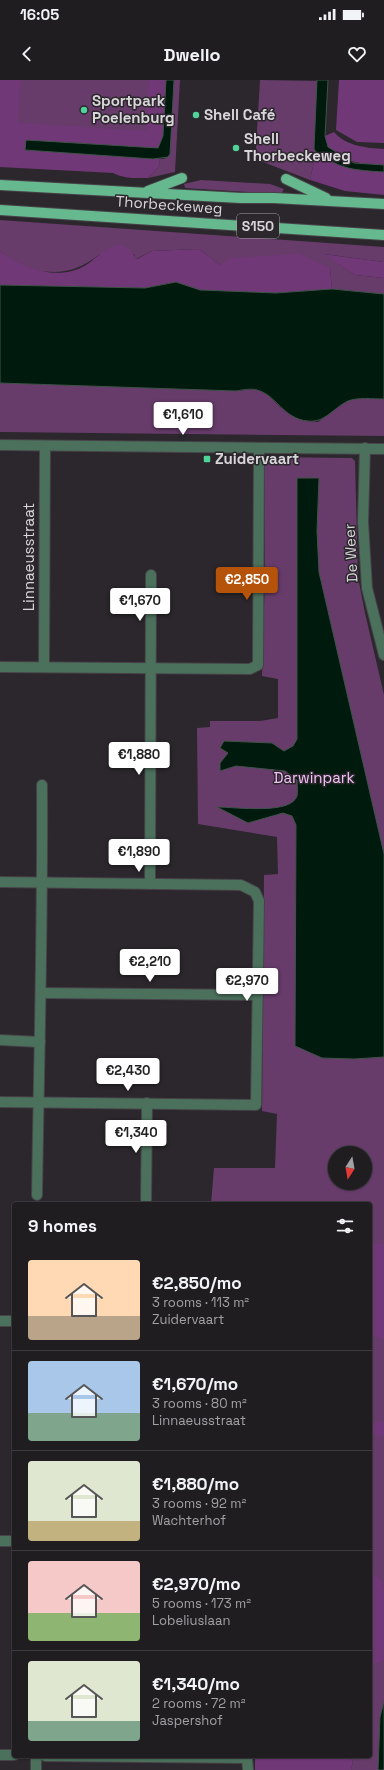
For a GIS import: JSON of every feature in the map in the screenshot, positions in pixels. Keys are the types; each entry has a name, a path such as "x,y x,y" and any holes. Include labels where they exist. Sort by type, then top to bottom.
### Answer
{"main road":[{"path":"144,192 182,178"},
{"path":"286,179 332,201"},
{"name":"Thorbeckeweg","path":"0,185 384,204"},
{"name":"Thorbeckeweg","path":"0,210 384,235"}],"street":[{"path":"0,446 384,449"},
{"name":"Linnaeusstraat","path":"44,667 45,446"},
{"path":"0,667 252,669 258,665 259,448"},
{"name":"De Weer","path":"365,448 363,522 367,588 384,654"},
{"path":"150,575 152,668 150,884"},
{"path":"37,1195 38,1102 42,993 42,785"},
{"path":"0,882 241,885 255,892 259,901 256,1105 0,1102"},
{"path":"42,993 258,995"},
{"path":"0,1040 40,1042"},
{"path":"146,1202 147,1104"},
{"path":"0,1321 12,1321"},
{"path":"0,1541 12,1541"},
{"path":"0,1755 12,1755"},
{"path":"36,1758 36,1770"},
{"path":"248,1758 248,1770"}],"green space":[{"name":"Sportpark Poelenburg","path":"0,80 170,80 164,153 0,139"},
{"path":"174,80 180,80 175,172 148,178 159,167 160,159 164,159 170,154"},
{"path":"260,80 318,81 314,148 316,152 310,180 263,162 257,156 256,148"},
{"path":"201,180 270,184 284,189 281,194 185,188 184,184"},
{"path":"0,220 384,247 384,262 324,254 355,275 384,278 384,294 332,289 330,268 221,265 199,249 152,251 136,259 134,254 100,254 88,263 62,272 37,270 24,266 0,251"},
{"path":"0,383 236,391 257,389 269,396 281,408 307,421 318,422 347,401 355,399 384,399 384,436 0,432"},
{"name":"Darwinpark","path":"268,457 352,458 355,461 358,577 384,695 384,1770 351,1770 353,1761 351,1758 372,1758 372,1202 211,1202 214,1168 275,1168 277,1114 262,1111 264,875 278,874 277,837 198,824 197,728 210,727 210,721 260,721 278,718 278,679 262,676 265,575 264,459"}],"shaded area":[{"path":"0,80 20,80 18,123 146,131 149,80 166,80 163,136 158,148 26,140 25,150 160,159 159,167 148,178 139,178 126,177 113,173 0,167"},
{"path":"166,80 174,80 170,154 168,157 153,159 25,150 26,140 158,148 163,136"},
{"path":"317,80 328,80 325,136 328,147 354,163 384,165 384,172 364,171 341,166 316,152 314,149"},
{"path":"339,80 384,80 384,143 357,142 336,130"},
{"path":"334,132 339,137 351,143 364,147 384,149 384,165 360,163 344,159 337,155 326,144 325,136"},
{"path":"316,152 341,166 356,170 384,172 384,195 345,191 310,180"},
{"path":"120,245 129,249 137,259 152,251 199,249 221,265 230,258 299,254 330,268 332,289 276,293 200,290 176,282 145,288 0,285 0,251 10,258 31,268 55,273 78,269 89,263 107,249"},
{"path":"323,254 384,262 384,278 355,275"},
{"path":"176,282 200,290 276,293 332,289 384,294 384,399 361,399 348,401 319,420 308,421 292,416 270,397 255,389 236,391 0,383 0,285 145,288"},
{"path":"297,478 319,478 317,531 319,572 384,854 384,1057 354,1059 322,1058 295,1046 296,825 292,816 283,813 248,823 217,807 249,809 274,808 293,802 297,796 297,780 285,771 236,766 220,771 220,763 228,753 220,748 224,741 272,743 284,751 293,746 297,739"},
{"path":"372,1243 384,1244 384,1339 373,1335"},
{"path":"384,1421 384,1436 372,1434 372,1423"},
{"path":"372,1574 380,1579 384,1590 384,1660 372,1665"},
{"path":"384,1701 384,1770 378,1770 380,1717"},
{"path":"255,1758 351,1758 353,1761 351,1770 255,1770"}],"place":[{"name":"Sportpark Poelenburg","path":"84,110"},
{"name":"Shell Café","path":"196,115"},
{"name":"Shell Thorbeckeweg","path":"236,148"},
{"name":"Zuidervaart","path":"207,459"}]}
